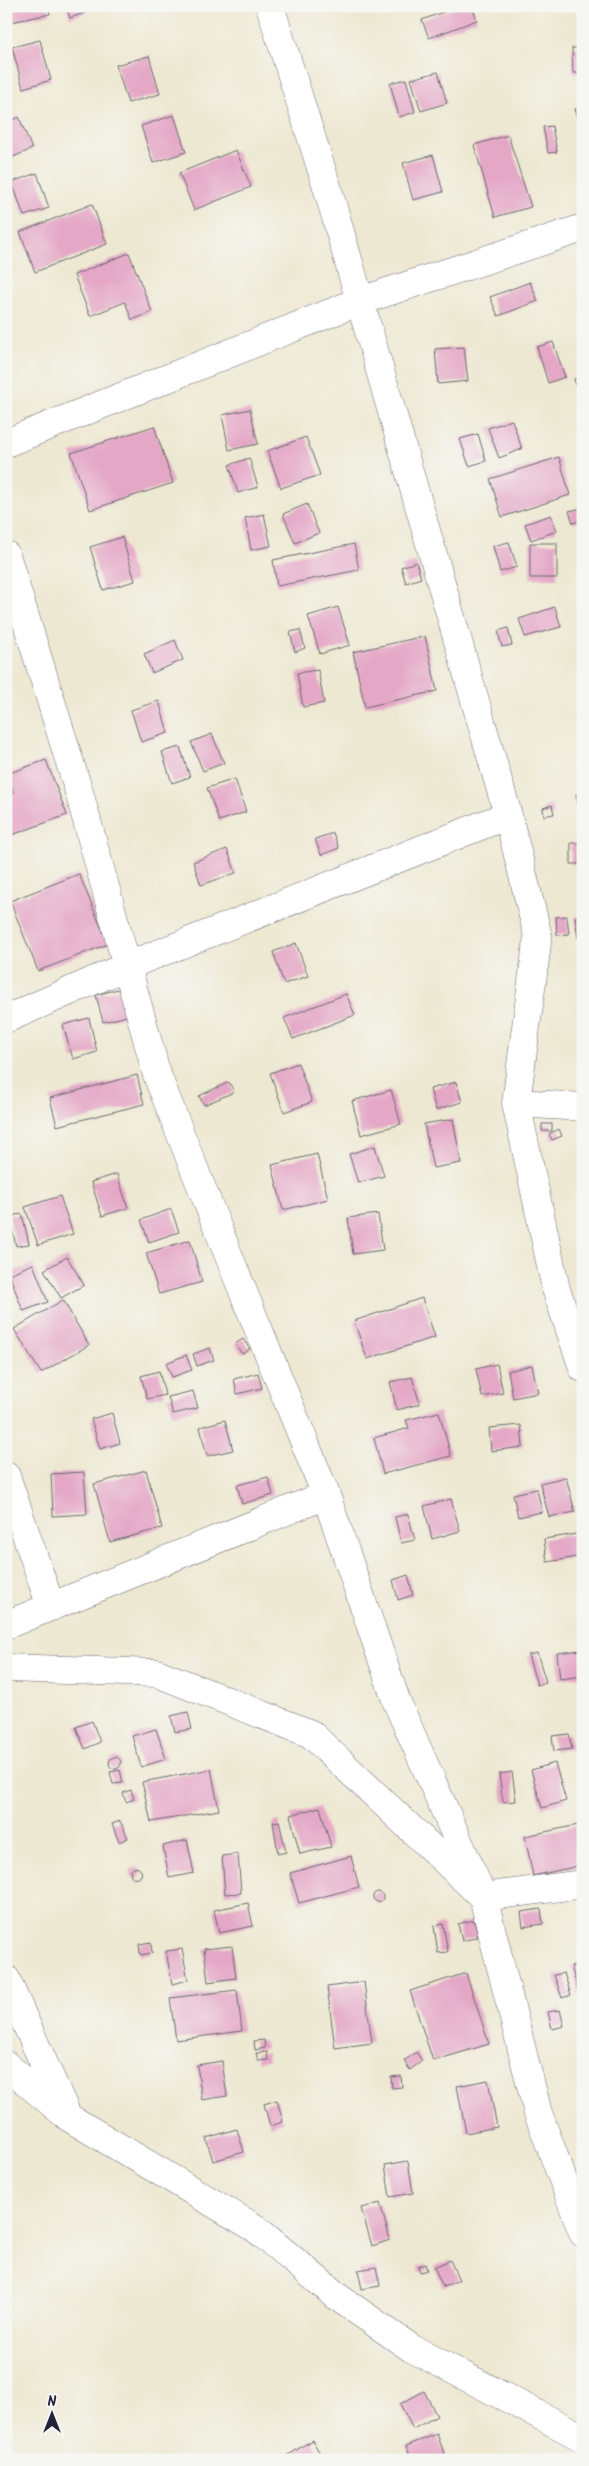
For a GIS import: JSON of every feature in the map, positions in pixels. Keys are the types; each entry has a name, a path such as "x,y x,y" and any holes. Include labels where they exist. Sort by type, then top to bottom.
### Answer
{"street":[{"path":"270,6 328,190 360,301 508,815 538,936 516,1103 556,1289 583,1368"},
{"path":"6,443 360,301 583,228"},
{"path":"6,556 79,792 157,1075 326,1496 396,1700 483,1897 538,2113 583,2233"},
{"path":"6,1018 127,966 508,815"},
{"path":"516,1103 583,1107"},
{"path":"6,1476 52,1607"},
{"path":"6,1625 326,1496"},
{"path":"6,1668 157,1673 311,1734 483,1897"},
{"path":"483,1897 583,1884"},
{"path":"6,1979 68,2116"},
{"path":"6,2065 68,2116 254,2228 339,2298 411,2348 583,2438"}],"building":[{"path":"6,6 48,6 50,14 6,23"},
{"path":"66,6 85,6 87,12 70,18"},
{"path":"459,6 472,6 477,20 429,38 422,20"},
{"path":"40,40 51,80 23,88 12,47"},
{"path":"572,48 583,48 583,73 573,73"},
{"path":"149,56 160,94 128,103 116,65"},
{"path":"438,72 447,103 421,111 411,79"},
{"path":"406,79 415,112 399,117 390,83"},
{"path":"583,107 583,132 582,132 575,109"},
{"path":"174,115 186,152 153,163 141,126"},
{"path":"19,117 32,149 6,160 6,123"},
{"path":"552,126 557,152 548,153 543,127"},
{"path":"508,135 531,207 495,217 474,145"},
{"path":"236,150 251,187 194,210 179,173"},
{"path":"433,155 443,192 413,200 403,163"},
{"path":"37,173 49,208 24,216 12,182"},
{"path":"92,204 107,244 35,272 20,232"},
{"path":"129,253 152,312 132,320 125,302 90,316 74,275"},
{"path":"530,282 538,301 498,316 490,297"},
{"path":"553,342 565,377 548,383 537,347"},
{"path":"464,347 468,381 438,384 435,349"},
{"path":"583,376 583,396 580,397 574,379"},
{"path":"250,409 258,444 229,450 222,415"},
{"path":"512,420 522,449 499,458 488,428"},
{"path":"154,426 173,483 90,510 71,453"},
{"path":"478,434 486,461 469,466 460,439"},
{"path":"306,437 320,475 281,488 267,451"},
{"path":"559,457 570,495 502,517 490,479"},
{"path":"249,458 258,487 238,493 229,465"},
{"path":"307,504 319,533 295,543 283,514"},
{"path":"582,508 583,520 573,523 569,511"},
{"path":"264,514 271,546 251,550 245,518"},
{"path":"551,515 557,531 531,540 525,524"},
{"path":"122,537 135,581 103,590 90,547"},
{"path":"509,542 517,567 500,572 493,546"},
{"path":"530,543 557,543 557,578 530,578"},
{"path":"354,544 359,570 277,586 273,560"},
{"path":"416,562 421,578 406,583 401,567"},
{"path":"338,607 350,645 320,654 308,616"},
{"path":"555,607 561,627 525,637 519,619"},
{"path":"508,628 512,645 502,647 498,631"},
{"path":"300,630 305,648 295,652 290,632"},
{"path":"425,636 437,691 365,707 353,652"},
{"path":"175,640 183,660 152,673 144,654"},
{"path":"318,670 324,703 303,707 297,673"},
{"path":"159,701 168,733 141,742 131,710"},
{"path":"212,734 224,763 203,771 191,742"},
{"path":"180,747 190,777 172,783 162,752"},
{"path":"46,760 67,815 9,836 6,827 6,796 14,793 7,774"},
{"path":"235,779 246,812 219,821 207,788"},
{"path":"583,793 583,805 578,806 576,794"},
{"path":"552,805 554,814 544,816 543,808"},
{"path":"333,833 339,848 321,855 315,839"},
{"path":"571,843 583,843 583,864 571,864"},
{"path":"227,849 236,873 201,885 193,862"},
{"path":"79,874 108,944 38,971 10,901"},
{"path":"567,916 569,934 557,935 556,917"},
{"path":"583,916 583,937 578,938 575,917"},
{"path":"296,943 308,976 284,984 273,952"},
{"path":"125,987 131,1015 103,1022 96,995"},
{"path":"346,994 355,1015 293,1039 284,1018"},
{"path":"89,1018 97,1052 73,1059 63,1025"},
{"path":"298,1063 312,1102 284,1112 270,1073"},
{"path":"137,1075 144,1104 57,1126 50,1098"},
{"path":"229,1082 234,1092 204,1105 199,1096"},
{"path":"456,1082 462,1102 436,1110 430,1089"},
{"path":"391,1090 401,1124 361,1135 352,1101"},
{"path":"453,1119 461,1163 433,1168 424,1124"},
{"path":"542,1124 552,1124 552,1131 542,1131"},
{"path":"559,1129 562,1136 552,1140 549,1134"},
{"path":"375,1146 384,1176 358,1183 349,1154"},
{"path":"317,1154 328,1199 283,1210 272,1165"},
{"path":"117,1174 128,1208 102,1216 91,1182"},
{"path":"60,1196 73,1234 38,1245 25,1207"},
{"path":"171,1209 179,1232 149,1242 141,1220"},
{"path":"22,1214 29,1244 16,1246 9,1216"},
{"path":"378,1214 383,1250 353,1254 348,1218"},
{"path":"190,1240 202,1282 159,1294 146,1253"},
{"path":"67,1257 84,1285 61,1298 44,1270"},
{"path":"33,1264 48,1302 23,1311 9,1274"},
{"path":"422,1298 435,1337 367,1359 354,1321"},
{"path":"63,1300 89,1345 41,1373 14,1329"},
{"path":"243,1339 250,1349 242,1354 235,1344"},
{"path":"210,1348 214,1360 197,1366 193,1354"},
{"path":"186,1355 192,1370 172,1377 166,1363"},
{"path":"497,1364 503,1393 482,1397 476,1369"},
{"path":"532,1365 538,1393 513,1398 508,1371"},
{"path":"159,1371 165,1395 147,1399 141,1376"},
{"path":"258,1373 262,1388 237,1394 234,1379"},
{"path":"412,1377 420,1404 397,1410 390,1382"},
{"path":"193,1391 198,1408 173,1414 168,1397"},
{"path":"439,1412 451,1456 383,1474 374,1438 409,1428 406,1420"},
{"path":"112,1413 120,1443 100,1449 91,1419"},
{"path":"225,1420 233,1450 207,1456 200,1427"},
{"path":"521,1425 523,1447 491,1451 489,1428"},
{"path":"146,1470 162,1528 110,1542 94,1484"},
{"path":"84,1472 87,1514 53,1516 51,1474"},
{"path":"268,1477 273,1495 242,1504 237,1485"},
{"path":"566,1477 575,1512 549,1517 540,1483"},
{"path":"537,1489 542,1512 518,1517 513,1494"},
{"path":"451,1499 460,1531 432,1539 424,1506"},
{"path":"408,1514 415,1540 401,1543 395,1517"},
{"path":"583,1533 583,1556 547,1562 544,1539"},
{"path":"408,1575 413,1595 398,1600 393,1580"},
{"path":"581,1650 583,1676 560,1679 557,1653"},
{"path":"537,1653 546,1682 537,1685 528,1655"},
{"path":"188,1712 192,1729 175,1732 171,1716"},
{"path":"583,1715 583,1731 582,1731 578,1716"},
{"path":"92,1721 100,1742 85,1749 76,1727"},
{"path":"156,1729 166,1759 141,1767 132,1736"},
{"path":"569,1734 572,1749 554,1751 552,1736"},
{"path":"117,1757 120,1758 120,1768 113,1769 110,1768 109,1761 110,1758"},
{"path":"555,1763 566,1801 542,1808 531,1770"},
{"path":"211,1769 219,1810 151,1822 142,1782"},
{"path":"120,1770 123,1783 113,1784 110,1772"},
{"path":"512,1772 516,1801 503,1802 499,1774"},
{"path":"131,1790 134,1799 126,1802 123,1793"},
{"path":"320,1807 331,1847 300,1854 290,1815"},
{"path":"120,1821 128,1838 119,1842 112,1824"},
{"path":"279,1821 286,1852 278,1854 273,1822"},
{"path":"583,1824 583,1865 533,1876 525,1836"},
{"path":"187,1840 194,1873 169,1878 163,1846"},
{"path":"238,1854 241,1893 225,1894 222,1856"},
{"path":"351,1856 359,1887 299,1903 290,1873"},
{"path":"134,1868 138,1868 141,1873 140,1877 134,1878 131,1875 131,1871"},
{"path":"376,1892 380,1892 383,1897 380,1902 376,1902 373,1899 373,1895"},
{"path":"248,1903 253,1926 219,1933 214,1910"},
{"path":"541,1909 543,1924 523,1927 521,1912"},
{"path":"474,1920 478,1937 462,1941 458,1924"},
{"path":"443,1924 448,1952 438,1953 434,1926"},
{"path":"151,1942 152,1953 140,1955 139,1944"},
{"path":"232,1946 236,1978 208,1982 204,1949"},
{"path":"182,1949 188,1980 172,1984 166,1951"},
{"path":"583,1962 583,1996 580,1997 571,1966"},
{"path":"466,1973 489,2044 433,2061 410,1991"},
{"path":"564,1973 571,1995 562,1998 554,1975"},
{"path":"364,1982 372,2043 335,2048 327,1987"},
{"path":"237,1990 242,2031 176,2040 170,1998"},
{"path":"560,2010 564,2026 552,2029 548,2012"},
{"path":"264,2040 265,2048 255,2050 254,2041"},
{"path":"267,2052 268,2060 258,2061 256,2053"},
{"path":"416,2052 422,2061 410,2070 404,2061"},
{"path":"222,2061 227,2096 202,2100 197,2065"},
{"path":"401,2076 402,2087 392,2088 391,2077"},
{"path":"488,2080 497,2127 466,2133 457,2086"},
{"path":"277,2100 283,2122 270,2126 264,2104"},
{"path":"237,2129 244,2152 213,2161 206,2138"},
{"path":"408,2161 413,2193 390,2197 385,2165"},
{"path":"380,2203 390,2240 372,2246 361,2208"},
{"path":"450,2260 459,2280 443,2287 434,2267"},
{"path":"425,2264 427,2270 420,2272 418,2266"},
{"path":"376,2267 380,2286 362,2289 358,2270"},
{"path":"424,2391 437,2416 413,2429 400,2404"},
{"path":"437,2434 447,2460 412,2460 406,2446"},
{"path":"312,2440 324,2460 290,2460 287,2456"}]}
